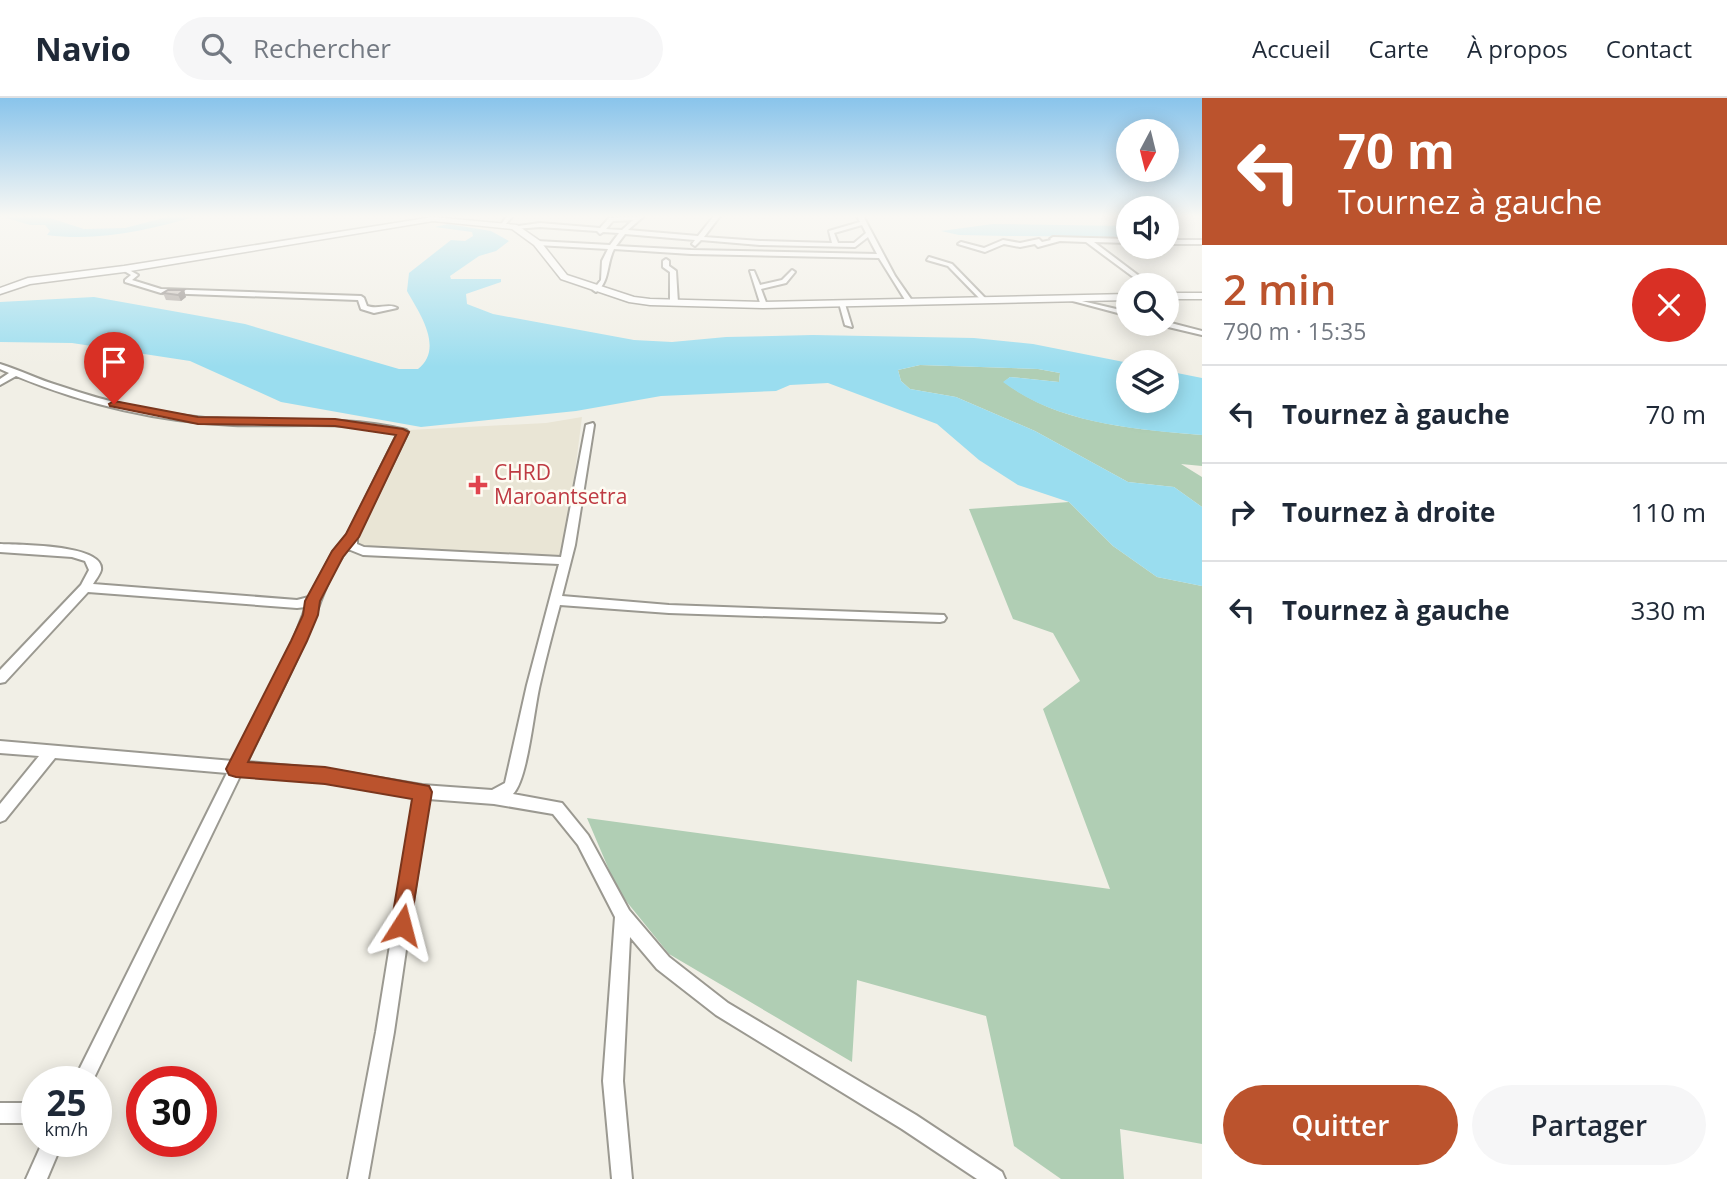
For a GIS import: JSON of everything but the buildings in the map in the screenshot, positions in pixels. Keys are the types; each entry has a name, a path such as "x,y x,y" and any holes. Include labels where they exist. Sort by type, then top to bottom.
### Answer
{"main road":[{"path":"1,289 28,281 139,266"},
{"path":"556,266 564,277 596,290 633,300 674,303 763,305 1116,297"},
{"path":"1179,296 1202,296"}],"street":[{"path":"596,290 604,281 605,266"},
{"path":"666,266 673,271 675,279 674,303"},
{"path":"887,266 909,302"},
{"path":"951,266 985,301"},
{"path":"1120,266 1130,273"},
{"path":"124,269 135,275 127,281 161,290 361,298 365,307 374,311 393,308"},
{"path":"1125,270 1144,269"},
{"path":"752,272 763,305"},
{"path":"759,287 784,282 792,272"},
{"path":"1071,299 1116,311"},
{"path":"841,304 849,325"},
{"path":"1179,327 1202,332"},
{"path":"0,366 31,381 178,418 235,422 335,422 403,432 352,537 337,555 313,601 299,641 90,1066"},
{"path":"0,383 14,373"},
{"path":"494,797 510,787 516,774 533,685 578,506 590,425"},
{"path":"352,537 351,546 363,551 566,561"},
{"path":"0,548 81,555 94,564 95,570 85,588 0,678"},
{"path":"85,588 297,604 313,601"},
{"path":"555,600 669,609 940,618"},
{"path":"0,747 325,775 422,792 494,797 557,807 583,839 623,916 663,963 722,1009 909,1122 995,1179"},
{"path":"0,815 51,752"},
{"path":"358,1179 385,1032 422,792"},
{"path":"622,1179 613,1081 623,916"},
{"path":"0,1113 21,1113"},
{"path":"36,1179 46,1157"}],"shaded area":[{"name":"CHRD Maroantsetra","path":"582,417 564,557 363,550 358,545 358,539 409,430 546,423"}],"green space":[{"path":"920,365 1038,369 1060,373 1059,382 1010,377 1004,382 1026,396 1073,416 1124,427 1202,435 1202,466 1181,464 1202,477 1202,507 1174,487 1128,482 1035,431 956,397 910,389 901,381 898,370"},
{"path":"1069,502 1113,546 1157,577 1202,586 1202,1144 1120,1129 1124,1179 1061,1179 1014,1146 986,1016 857,980 852,1062 669,954 618,891 587,818 1110,889 1043,709 1080,681 1053,633 1013,619 969,509"}],"water":[{"path":"417,266 464,266 450,276 451,279 501,279 501,282 466,294 467,304 493,314 634,340 672,342 726,337 813,335 974,338 1033,344 1116,360 1116,413 1179,413 1179,373 1202,378 1202,435 1124,427 1073,416 1025,396 1003,382 1010,377 1059,382 1060,373 1038,369 920,365 898,370 901,381 910,389 956,397 1035,431 1128,482 1174,487 1202,507 1202,586 1157,577 1113,546 1069,502 1018,485 979,460 937,424 828,383 790,385 776,391 661,396 576,411 421,427 281,402 190,361 72,343 0,342 0,302 94,297 245,324 399,369 418,369 426,360 429,340 427,330 407,291 409,273"}],"place":[{"name":"CHRD Maroantsetra","path":"478,485"}],"route":[{"path":"114,404 198,420 335,422 403,432 404,435 352,537 337,555 313,601 299,641 236,769 325,775 422,792 402,925"}]}
